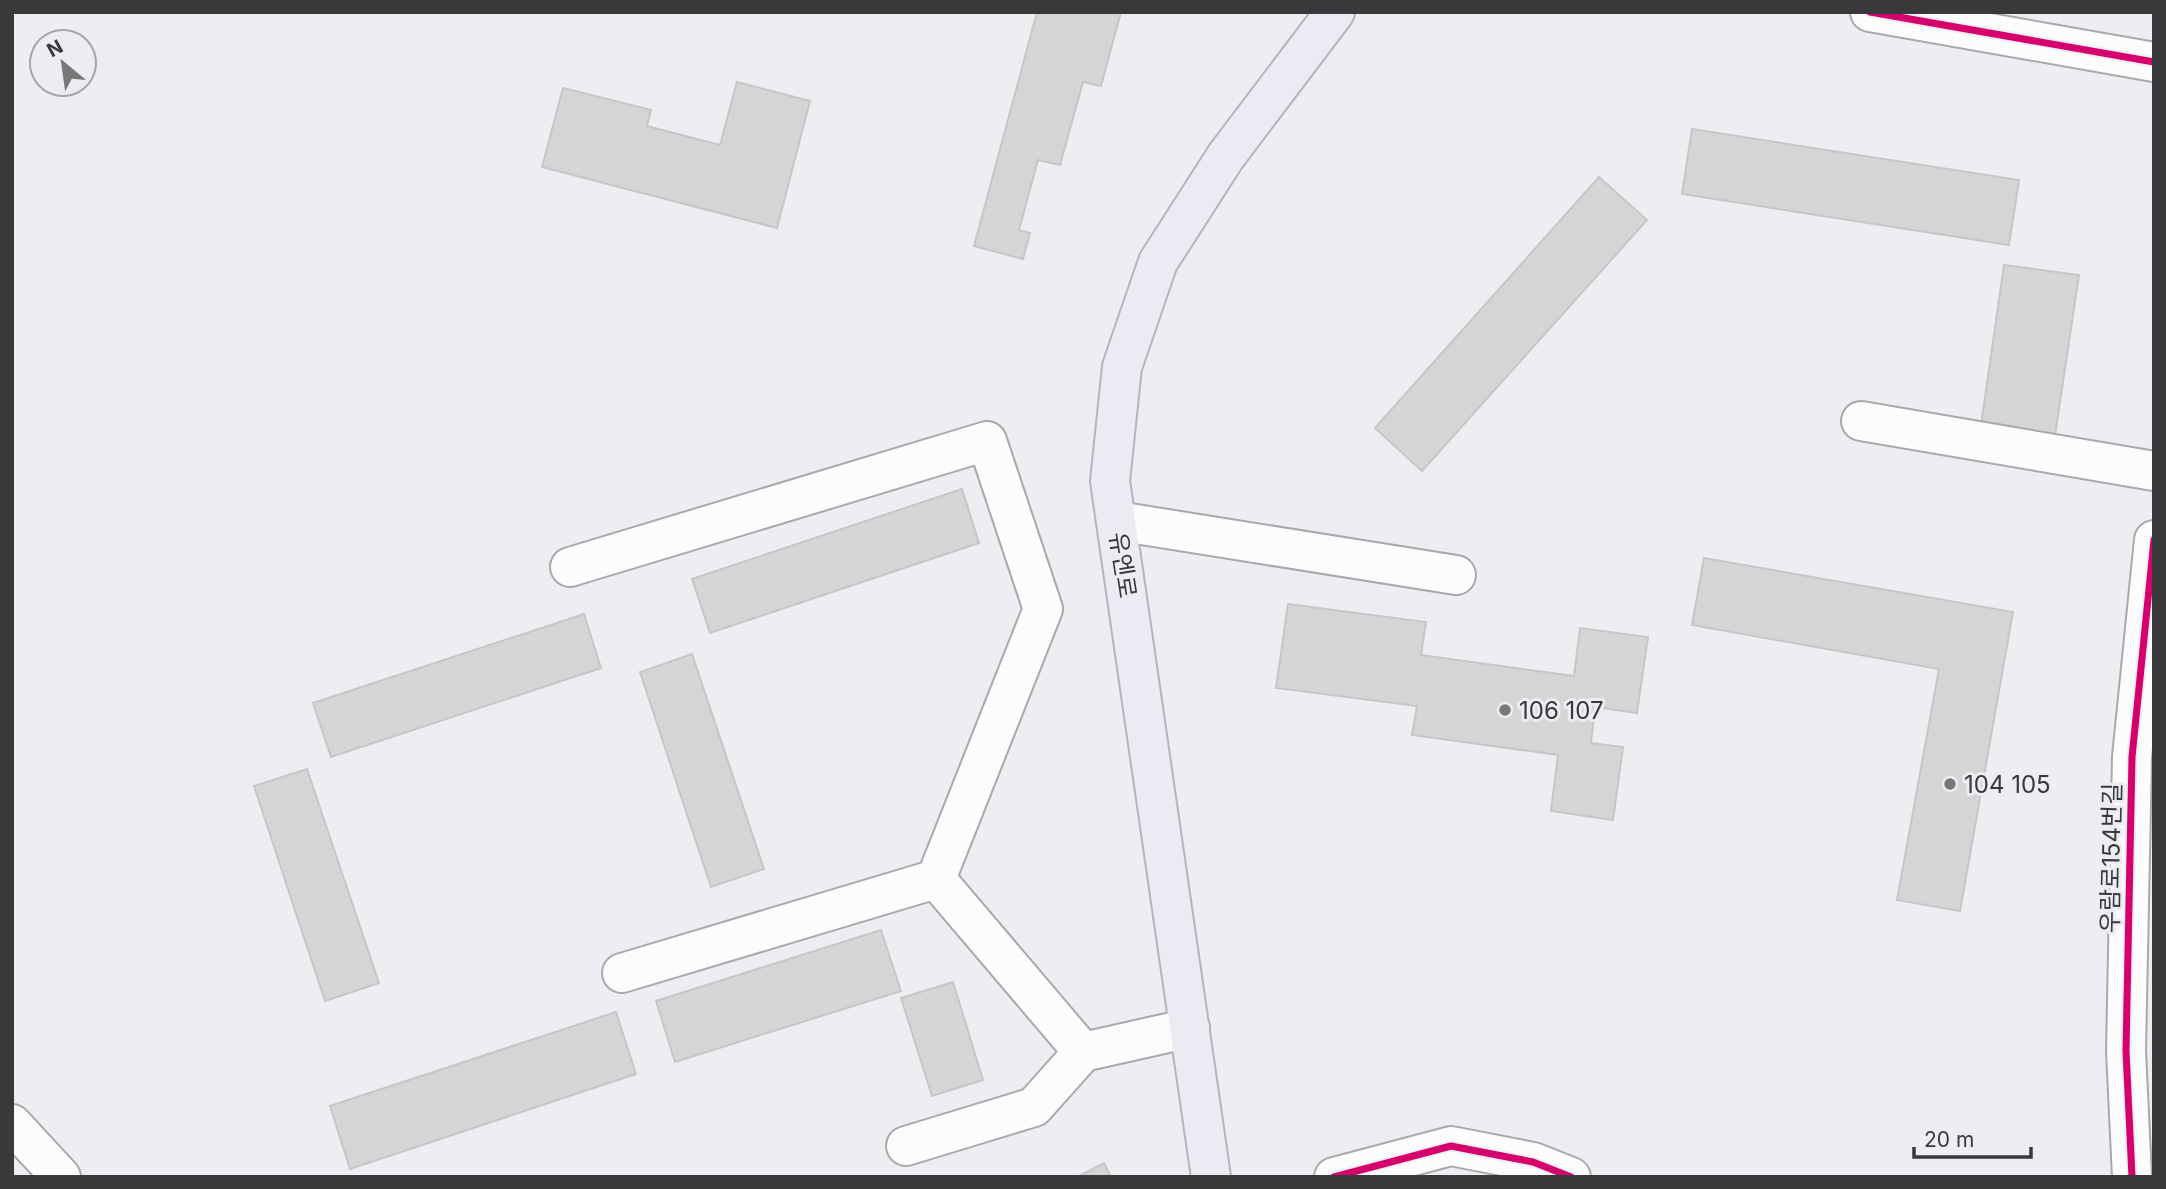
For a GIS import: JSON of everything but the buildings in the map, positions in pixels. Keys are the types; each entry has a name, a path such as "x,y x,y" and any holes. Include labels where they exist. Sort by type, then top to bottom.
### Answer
{"main road":[{"name":"유엔로","path":"1211,1177 1110,481 1122,367 1158,262 1226,156 1335,12"}],"street":[{"path":"1870,12 2154,61"},
{"path":"1861,421 2154,471"},
{"path":"570,567 987,441 1043,609 936,879"},
{"path":"1117,521 1456,575"},
{"name":"우람로154번길","path":"2132,1177 2140,1053 2143,759 2154,540"},
{"path":"936,879 1083,1052"},
{"path":"622,973 936,879"},
{"path":"906,1146 1034,1107 1083,1052 1190,1028"},
{"path":"12,1124 61,1177"},
{"path":"1334,1177 1451,1146 1532,1162 1571,1177"}],"cycle path":[{"path":"1870,12 2154,62"},
{"path":"2132,1177 2126,1051 2132,757 2154,540"},
{"path":"1334,1177 1451,1146 1533,1162 1571,1177"}],"place":[{"name":"106 107","path":"1505,710"},
{"name":"104 105","path":"1950,784"}]}
